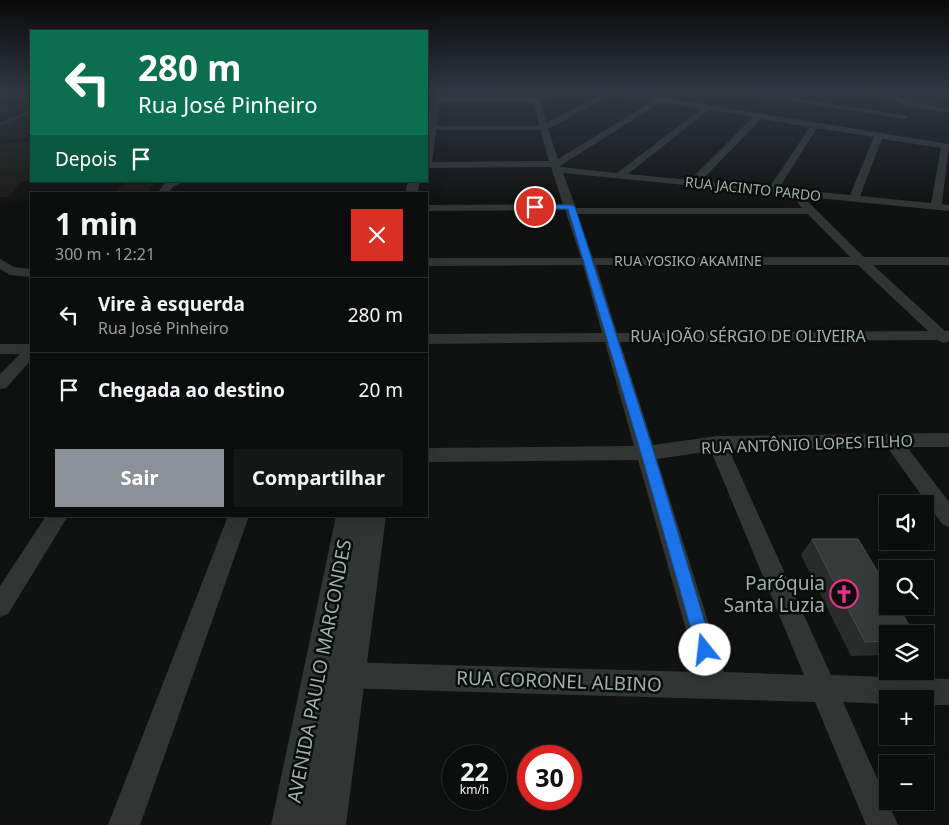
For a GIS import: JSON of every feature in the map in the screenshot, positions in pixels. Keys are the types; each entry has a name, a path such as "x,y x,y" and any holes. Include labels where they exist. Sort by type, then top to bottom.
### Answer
{"street":[{"path":"545,130 648,453 715,685"},
{"path":"556,167 612,130"},
{"path":"619,176 678,130"},
{"path":"692,183 744,130"},
{"path":"772,191 811,130"},
{"path":"850,130 879,135 892,130"},
{"path":"907,130 948,146 936,207"},
{"path":"854,199 879,135"},
{"name":"RUA JACINTO PARDO","path":"428,164 556,167 619,176 949,208"},
{"path":"163,192 170,184 178,182"},
{"path":"793,193 861,261 946,337"},
{"path":"428,208 809,210"},
{"name":"RUA YOSIKO AKAMINE","path":"428,262 588,260 949,261"},
{"path":"2,268 10,271 30,273"},
{"name":"RUA JOÃO SÉRGIO DE OLIVEIRA","path":"428,339 946,337"},
{"path":"0,349 30,350"},
{"path":"0,384 30,351"},
{"name":"RUA ANTÔNIO LOPES FILHO","path":"428,454 648,453 717,443 949,440"},
{"path":"892,441 949,518"},
{"path":"717,443 882,825"},
{"path":"0,606 57,517"},
{"path":"124,825 240,517"},
{"name":"AVENIDA PAULO MARCONDES","path":"327,825 335,675 349,517"},
{"name":"AVENIDA PAULO MARCONDES","path":"290,825 335,675 373,517"},
{"name":"RUA CORONEL ALBINO","path":"335,675 949,692"}],"shaded area":[{"path":"0,130 30,130 30,138 0,140"},
{"path":"30,142 30,181 22,181 9,197 0,197 0,144"},
{"path":"126,182 156,182 147,192 115,192"}],"building":[{"path":"812,539 858,539 879,574 879,615 903,615 909,625 879,625 879,641 865,642"}],"place":[{"name":"Paróquia Santa Luzia","path":"844,594"}],"route":[{"path":"535,207 571,207 648,453 705,650"}]}
